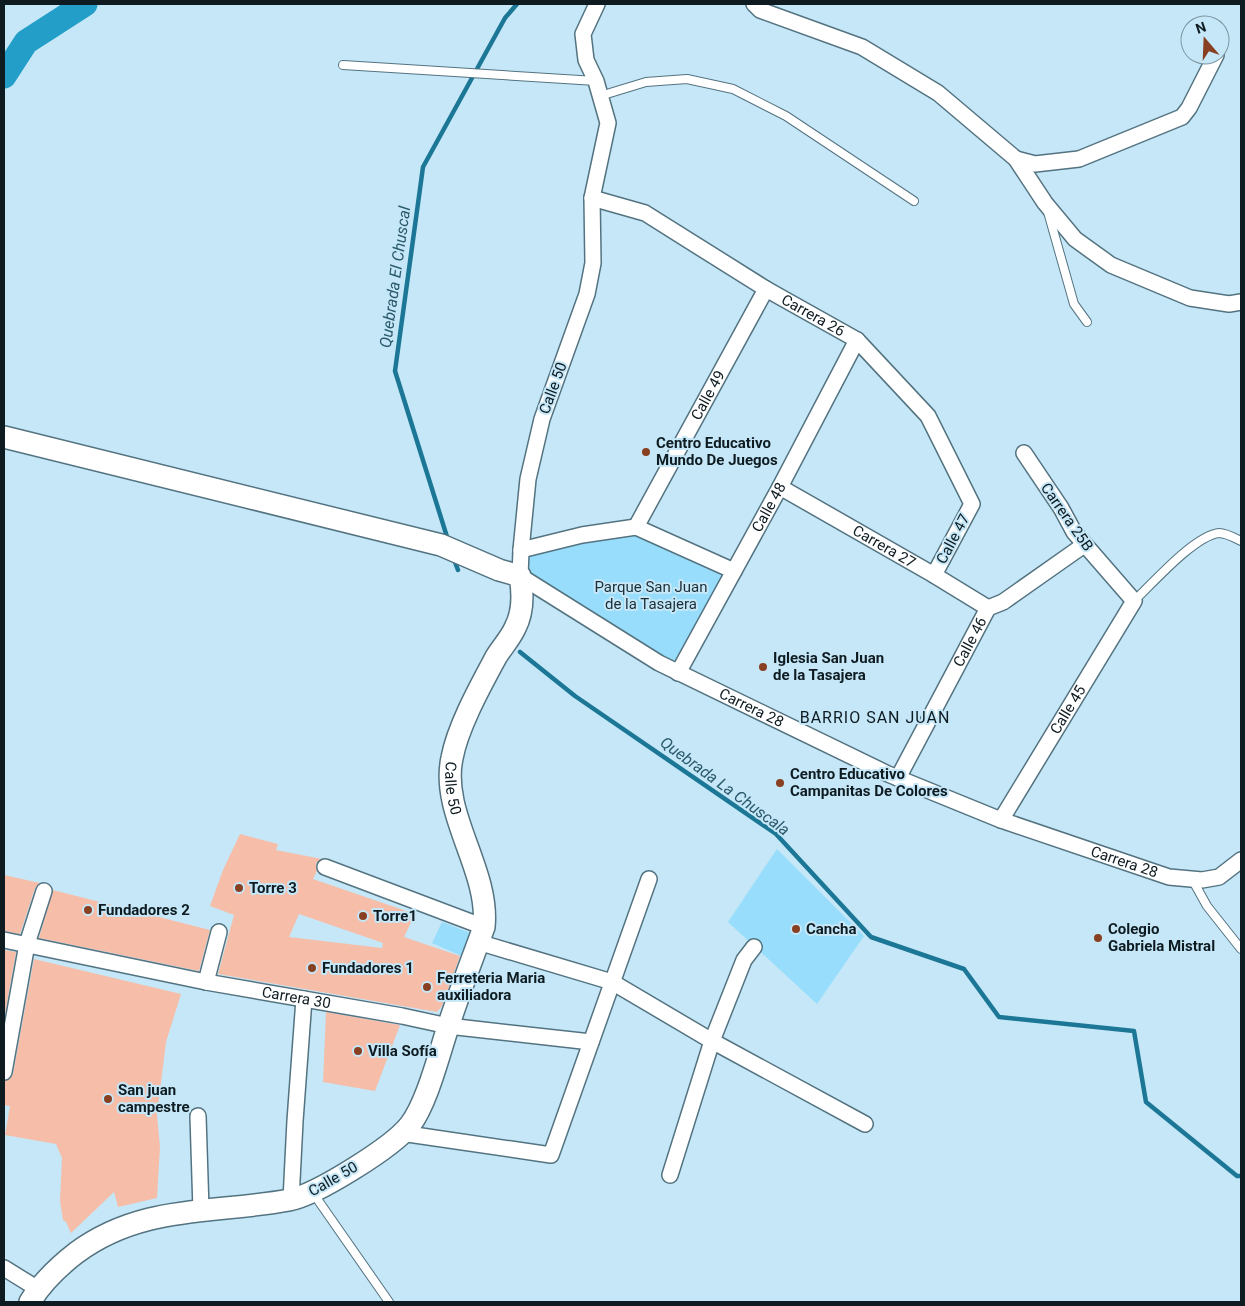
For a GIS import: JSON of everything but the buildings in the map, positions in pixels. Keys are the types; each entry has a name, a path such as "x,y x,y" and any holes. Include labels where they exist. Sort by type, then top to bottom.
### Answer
{"street":[{"name":"Calle 50","path":"34,1296 57,1268 92,1242 117,1229 160,1216 291,1200 312,1193 383,1150 410,1125 420,1108 481,935 485,915 478,882 454,804 449,776 452,756 466,718 497,657 516,627 523,595 520,576 520,550 528,479 542,419 587,294 593,263 592,198 608,123 596,81 586,60 583,34 597,4"},
{"path":"754,4 760,10 862,47 938,93 1016,159 1045,204 1075,239 1111,265 1190,298 1229,304 1241,302"},
{"path":"1016,159 1035,164 1079,159 1182,118 1211,65"},
{"name":"Carrera 26","path":"592,198 645,213 766,289 857,340 928,416 972,504"},
{"name":"Calle 49","path":"636,527 766,289"},
{"name":"Calle 48","path":"678,673 780,487 857,340"},
{"path":"12,439 440,545 499,570 520,576"},
{"name":"Carrera 25B","path":"1024,453 1074,532 1134,601"},
{"name":"Carrera 27","path":"780,487 988,608"},
{"name":"Calle 47","path":"934,575 972,504"},
{"path":"520,550 582,535 636,527 734,570"},
{"name":"Calle 46","path":"898,778 988,608 1003,602 1084,545"},
{"name":"Carrera 28","path":"520,576 658,663 898,778 1001,820 1170,877 1202,880 1219,876 1241,860"},
{"name":"Calle 45","path":"1001,820 1134,601"},
{"path":"326,867 481,935 612,982 712,1041 865,1124"},
{"path":"402,1133 551,1155 649,880"},
{"path":"4,1072 27,944 44,890"},
{"path":"206,982 219,932"},
{"name":"Carrera 30","path":"4,940 206,982 402,1016 448,1026 591,1042"},
{"path":"670,1175 712,1041 744,960 754,947"},
{"path":"291,1200 304,999"},
{"path":"198,1116 201,1210"},
{"path":"4,1268 34,1296"}],"lane":[{"path":"343,65 596,81"},
{"path":"600,96 646,82 687,79 733,89 786,116 914,201"},
{"path":"1045,204 1074,304 1087,322"},
{"path":"1134,601 1205,537 1221,533 1241,541"},
{"path":"1192,879 1207,906 1241,949"},
{"path":"312,1193 389,1302"}],"green space":[{"name":"Parque San Juan de la Tasajera","path":"635,529 732,572 677,672 523,586 529,549"},
{"name":"Cancha","path":"777,849 864,936 817,1004 728,922"},
{"path":"442,922 473,934 464,957 432,943"}],"waterway":[{"path":"74,4 78,9"},
{"path":"4,76 26,42 85,4"},
{"name":"Quebrada El Chuscal","path":"448,540 395,371 423,167 505,18 517,4"},
{"name":"Quebrada El Chuscal","path":"453,557 458,570"},
{"name":"Quebrada La Chuscala","path":"520,652 575,696 776,834 871,937 964,969 999,1017 1134,1031 1146,1102 1237,1176 1241,1176"}],"place":[{"name":"Centro Educativo Mundo De Juegos","path":"646,452"},
{"name":"Iglesia San Juan de la Tasajera","path":"763,667"},
{"name":"Centro Educativo Campanitas De Colores","path":"780,783"},
{"name":"Torre 3","path":"239,888"},
{"name":"Fundadores 2","path":"88,910"},
{"name":"Torre1","path":"363,916"},
{"name":"Cancha","path":"796,929"},
{"name":"Colegio Gabriela Mistral","path":"1098,938"},
{"name":"Fundadores 1","path":"312,968"},
{"name":"Ferreteria Maria auxiliadora","path":"427,987"},
{"name":"Villa Sofía","path":"358,1051"},
{"name":"San juan campestre","path":"108,1099"}],"district":[{"name":"BARRIO SAN JUAN","path":"875,717"}]}
